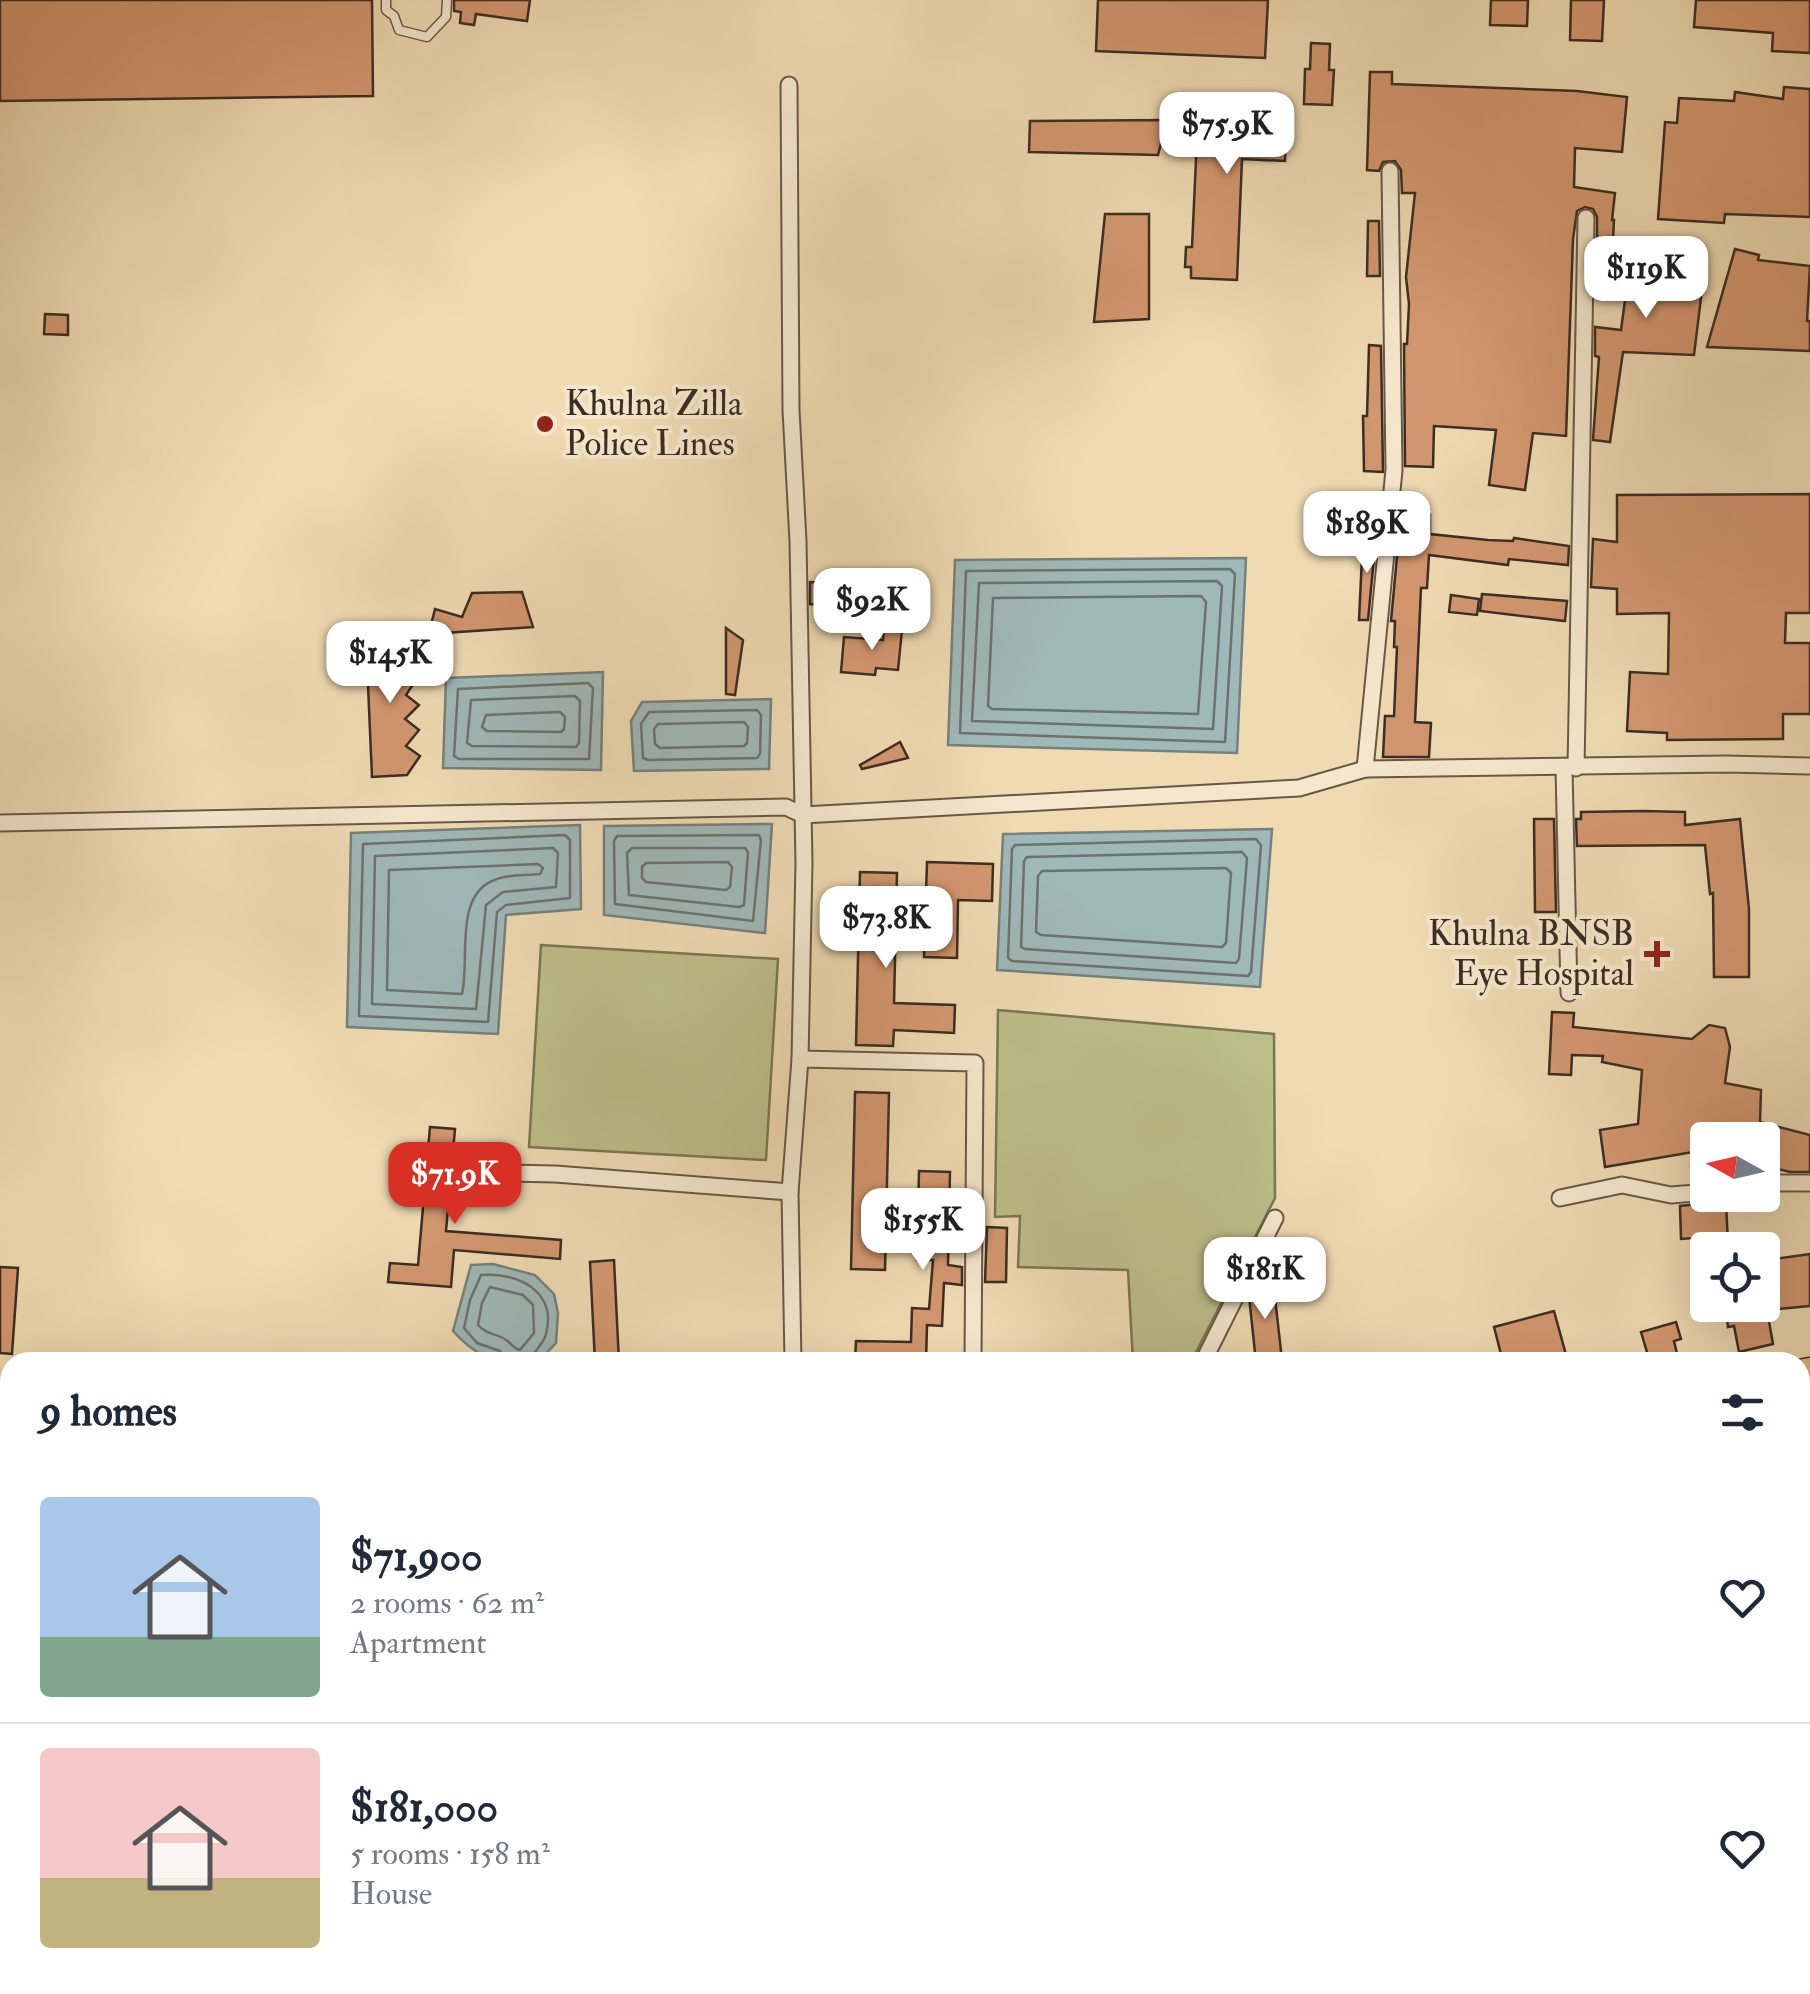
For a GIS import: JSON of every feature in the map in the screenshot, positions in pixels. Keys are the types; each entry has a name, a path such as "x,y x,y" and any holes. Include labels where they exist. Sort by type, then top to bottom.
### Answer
{"street":[{"path":"789,84 790,410 798,541 803,814 800,1059 790,1192 793,1352"},
{"path":"1365,769 1394,470 1390,171"},
{"path":"1569,992 1570,768 1586,218"},
{"path":"0,824 786,807 803,814 1299,788 1365,769 1810,766"},
{"path":"800,1059 974,1064 973,1352"},
{"path":"469,1172 555,1174 790,1192"},
{"path":"1780,1183 1810,1183"},
{"path":"1560,1198 1622,1184 1671,1195 1690,1193"},
{"path":"1208,1352 1275,1218"}],"lane":[{"path":"386,0 386,10 394,16 399,30 427,37 446,17 447,0"}],"green space":[{"path":"541,945 778,959 766,1160 529,1147"},
{"path":"998,1010 1274,1034 1275,1198 1196,1352 1132,1352 1128,1270 1018,1267 1020,1216 995,1217"}],"water":[{"path":"1246,558 1237,753 948,745 955,560"},
{"path":"603,672 601,770 443,768 446,678"},
{"path":"771,699 769,769 634,771 631,721 642,702"},
{"path":"772,824 765,933 604,915 604,826"},
{"path":"580,825 581,909 506,915 498,1034 347,1027 351,833"},
{"path":"1272,829 1260,987 997,970 1003,834"},
{"path":"493,1264 535,1275 554,1294 558,1313 556,1343 548,1352 478,1352 453,1331 471,1265"}],"building":[{"path":"0,0 372,0 373,96 0,101"},
{"path":"454,0 530,0 527,21 476,14 474,25 460,23 461,12 454,11"},
{"path":"1098,0 1268,0 1265,58 1096,51"},
{"path":"1491,0 1528,0 1527,26 1490,25"},
{"path":"1571,0 1604,0 1602,41 1570,40"},
{"path":"1696,0 1810,0 1810,53 1772,51 1773,33 1694,27"},
{"path":"1311,43 1330,44 1329,70 1334,70 1332,105 1304,104"},
{"path":"1370,72 1392,72 1392,84 1577,91 1627,97 1622,152 1575,148 1574,187 1615,193 1613,240 1597,239 1593,209 1577,211 1566,436 1533,433 1525,490 1489,485 1496,430 1434,426 1433,467 1405,466 1404,344 1409,304 1406,277 1415,193 1402,193 1401,170 1395,161 1383,162 1379,171 1367,170"},
{"path":"1784,87 1810,89 1810,217 1725,214 1724,223 1658,219 1665,122 1677,123 1679,98 1734,101 1735,92 1783,99"},
{"path":"1199,100 1287,104 1285,161 1242,159 1237,280 1191,278 1191,267 1185,267 1186,247 1192,247 1197,138 1188,138 1189,116 1198,116"},
{"path":"1167,120 1158,155 1029,152 1030,121"},
{"path":"1105,214 1149,214 1149,319 1094,322"},
{"path":"1368,221 1379,221 1380,276 1367,276"},
{"path":"1735,249 1759,255 1758,260 1810,266 1810,351 1707,347"},
{"path":"1658,251 1706,257 1694,355 1623,352 1610,442 1593,440 1599,357 1595,356 1595,327 1621,330 1626,293 1597,289 1600,262 1655,268"},
{"path":"45,314 68,315 68,335 44,334"},
{"path":"1369,345 1381,346 1383,472 1364,471 1363,416 1367,416"},
{"path":"1810,494 1810,613 1786,613 1785,643 1810,643 1810,714 1783,714 1783,739 1667,740 1667,733 1627,731 1630,672 1668,674 1669,613 1617,614 1617,589 1591,587 1593,539 1617,542 1617,495"},
{"path":"1401,514 1430,515 1430,534 1488,540 1514,538 1569,546 1568,565 1509,559 1508,565 1429,555 1427,588 1421,588 1415,722 1431,723 1429,757 1383,757 1385,716 1394,716 1397,647 1395,621 1391,621"},
{"path":"1363,536 1376,537 1368,620 1359,620"},
{"path":"810,582 835,584 833,606 810,604"},
{"path":"522,592 533,627 445,633 441,650 425,649 435,609 462,617 472,593"},
{"path":"1482,594 1567,601 1565,621 1480,611"},
{"path":"1451,595 1479,599 1477,615 1449,612"},
{"path":"384,628 414,654 403,672 416,680 406,695 419,705 405,719 419,730 406,746 420,756 407,775 372,777 366,639"},
{"path":"726,628 743,640 735,695 726,694"},
{"path":"884,628 902,630 898,670 876,668 875,675 841,672 844,637 883,640"},
{"path":"900,742 908,758 862,769 860,765"},
{"path":"1581,812 1685,812 1685,825 1740,819 1749,909 1749,977 1714,977 1713,893 1710,894 1705,845 1577,846 1576,819 1581,819"},
{"path":"1534,819 1554,819 1556,912 1535,912"},
{"path":"927,862 993,864 992,901 958,900 957,958 924,957"},
{"path":"860,872 897,873 894,1003 955,1005 954,1033 894,1030 893,1046 856,1045"},
{"name":"Khulna BNSB Eye Hospital","path":"1552,1012 1574,1013 1573,1027 1692,1039 1709,1025 1725,1028 1730,1047 1725,1083 1761,1090 1760,1122 1690,1122 1690,1153 1605,1167 1600,1130 1638,1124 1642,1070 1602,1062 1603,1056 1572,1055 1571,1075 1549,1074"},
{"path":"855,1092 889,1093 885,1270 851,1269"},
{"path":"430,1127 455,1129 446,1231 561,1240 560,1259 454,1250 451,1287 388,1282 390,1263 418,1265"},
{"name":"Khulna BNSB Eye Hospital","path":"1780,1127 1810,1135 1810,1172 1780,1170"},
{"path":"919,1171 950,1172 948,1265 962,1267 962,1285 944,1283 942,1326 927,1325 926,1352 855,1352 856,1341 911,1342 912,1308 929,1309 933,1260 917,1260"},
{"path":"1690,1205 1690,1212 1726,1212 1727,1232 1690,1232 1690,1238 1681,1239 1680,1206"},
{"path":"987,1227 1007,1228 1006,1282 985,1282"},
{"path":"1810,1254 1810,1306 1780,1309 1780,1258"},
{"path":"614,1260 619,1352 594,1352 590,1262"},
{"path":"0,1267 18,1268 12,1352 0,1352"},
{"path":"1273,1280 1281,1352 1255,1352 1249,1296 1256,1282"},
{"path":"1554,1311 1565,1352 1500,1352 1494,1327"},
{"path":"1676,1322 1681,1339 1674,1341 1677,1352 1647,1352 1641,1332"},
{"path":"1727,1322 1769,1322 1773,1344 1739,1352 1734,1326 1728,1327"}],"place":[{"name":"Khulna Zilla Police Lines","path":"545,424"},
{"name":"Khulna BNSB Eye Hospital","path":"1657,954"}]}
